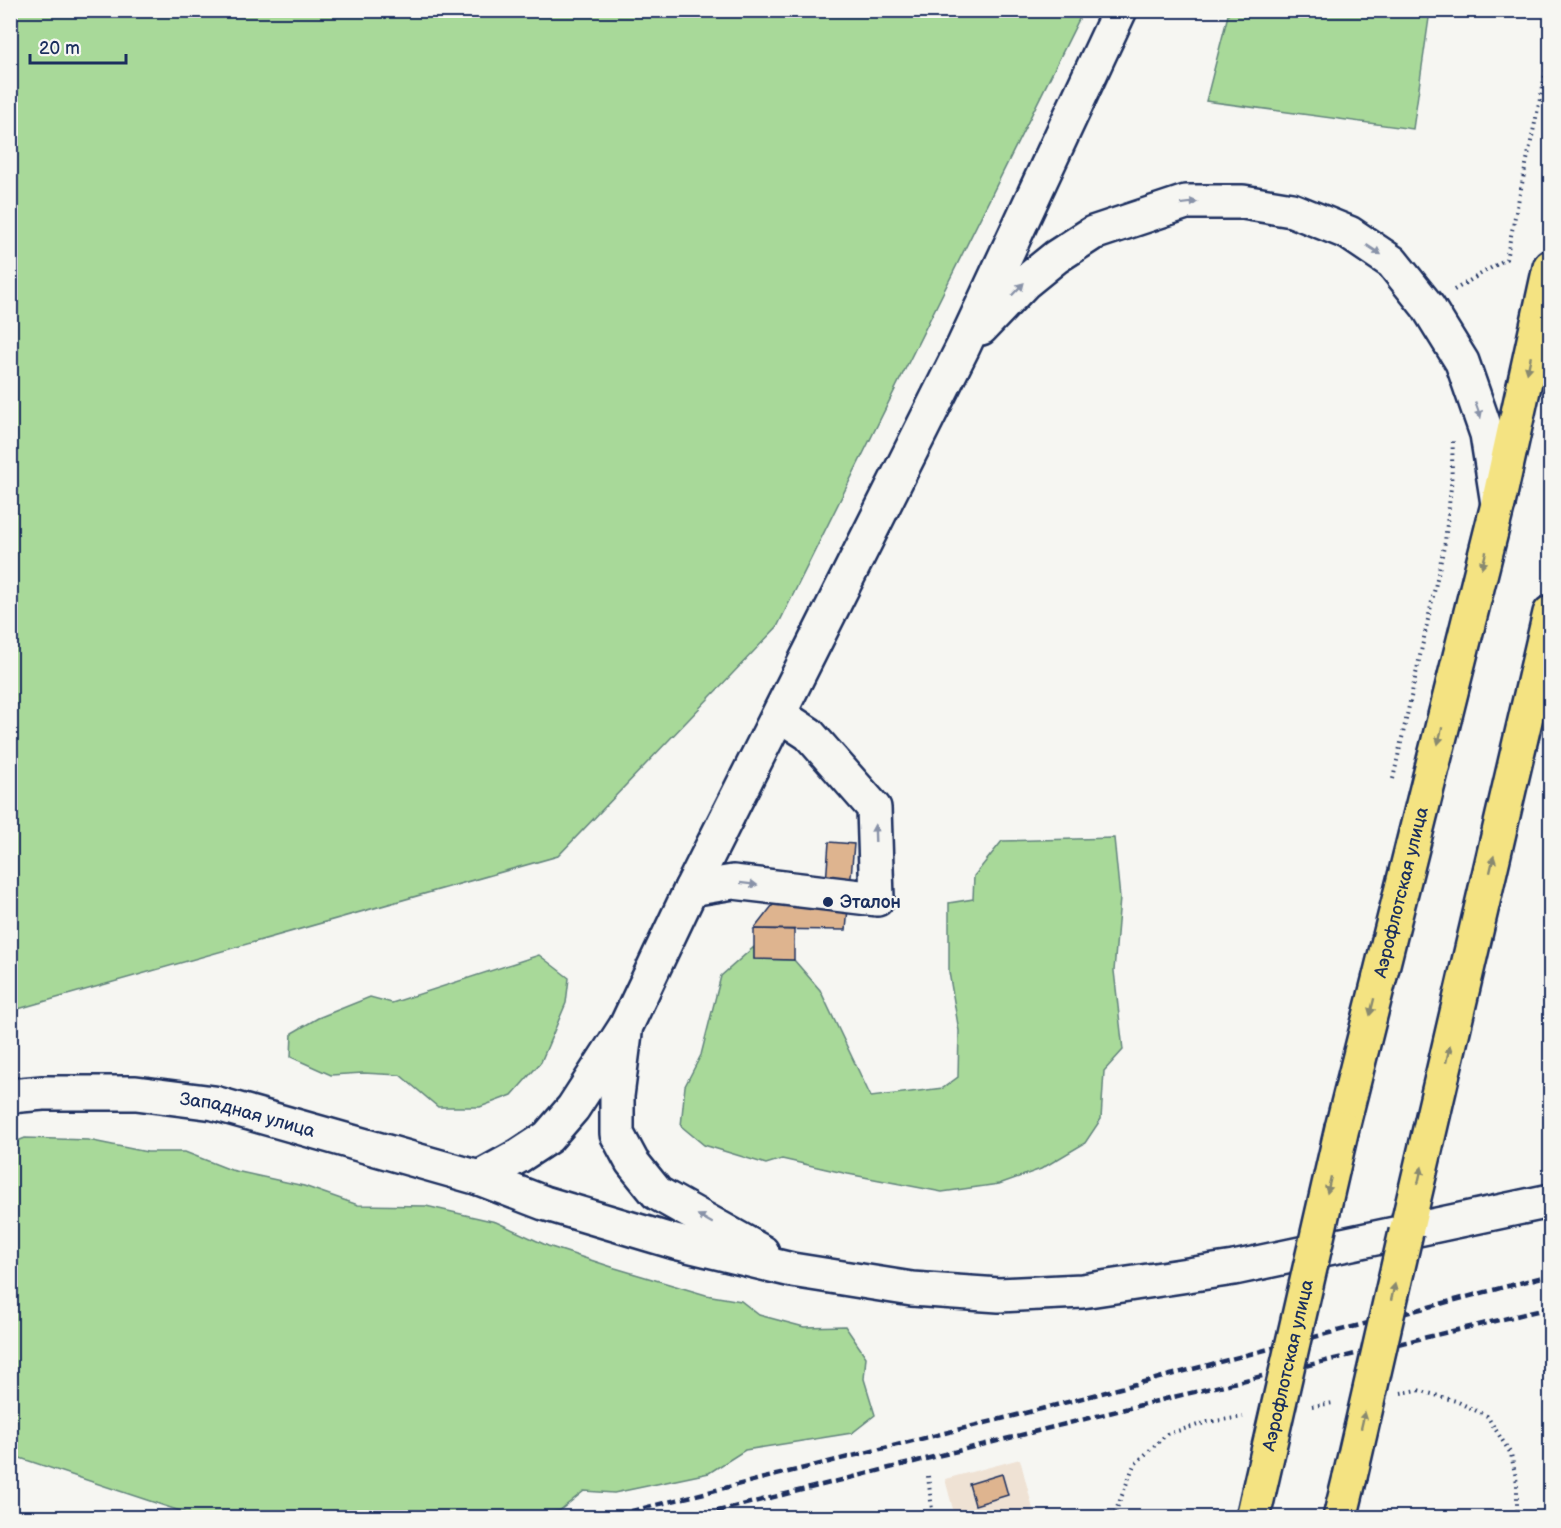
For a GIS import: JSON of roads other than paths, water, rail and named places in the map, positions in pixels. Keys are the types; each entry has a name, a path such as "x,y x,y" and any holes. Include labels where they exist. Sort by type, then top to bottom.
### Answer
{"main road":[{"name":"Аэрофлотская улица","path":"1256,1504 1342,1128 1498,504 1551,267"},
{"path":"1340,1518 1551,613"}],"street":[{"path":"479,1178 548,1137 573,1108 626,1026 691,889 963,347 1120,10"},
{"path":"963,347 1024,283 1056,256 1093,233 1186,202 1243,202 1292,210 1349,233 1392,262 1428,307 1462,362 1487,434 1498,504"},
{"path":"691,889 733,882 877,899 874,808 809,734 780,715"},
{"path":"626,1026 617,1096 617,1134 632,1162 657,1192 792,1270"},
{"name":"Западная улица","path":"10,1096 43,1093 136,1093 214,1103 479,1178 544,1203 675,1242 792,1270 912,1289 999,1295 1082,1291 1234,1268 1551,1201"}],"railway":[{"path":"604,1518 1041,1409 1550,1275"},
{"path":"690,1518 1165,1399 1550,1308"}],"place":[{"name":"Эталон","path":"828,902"}]}
